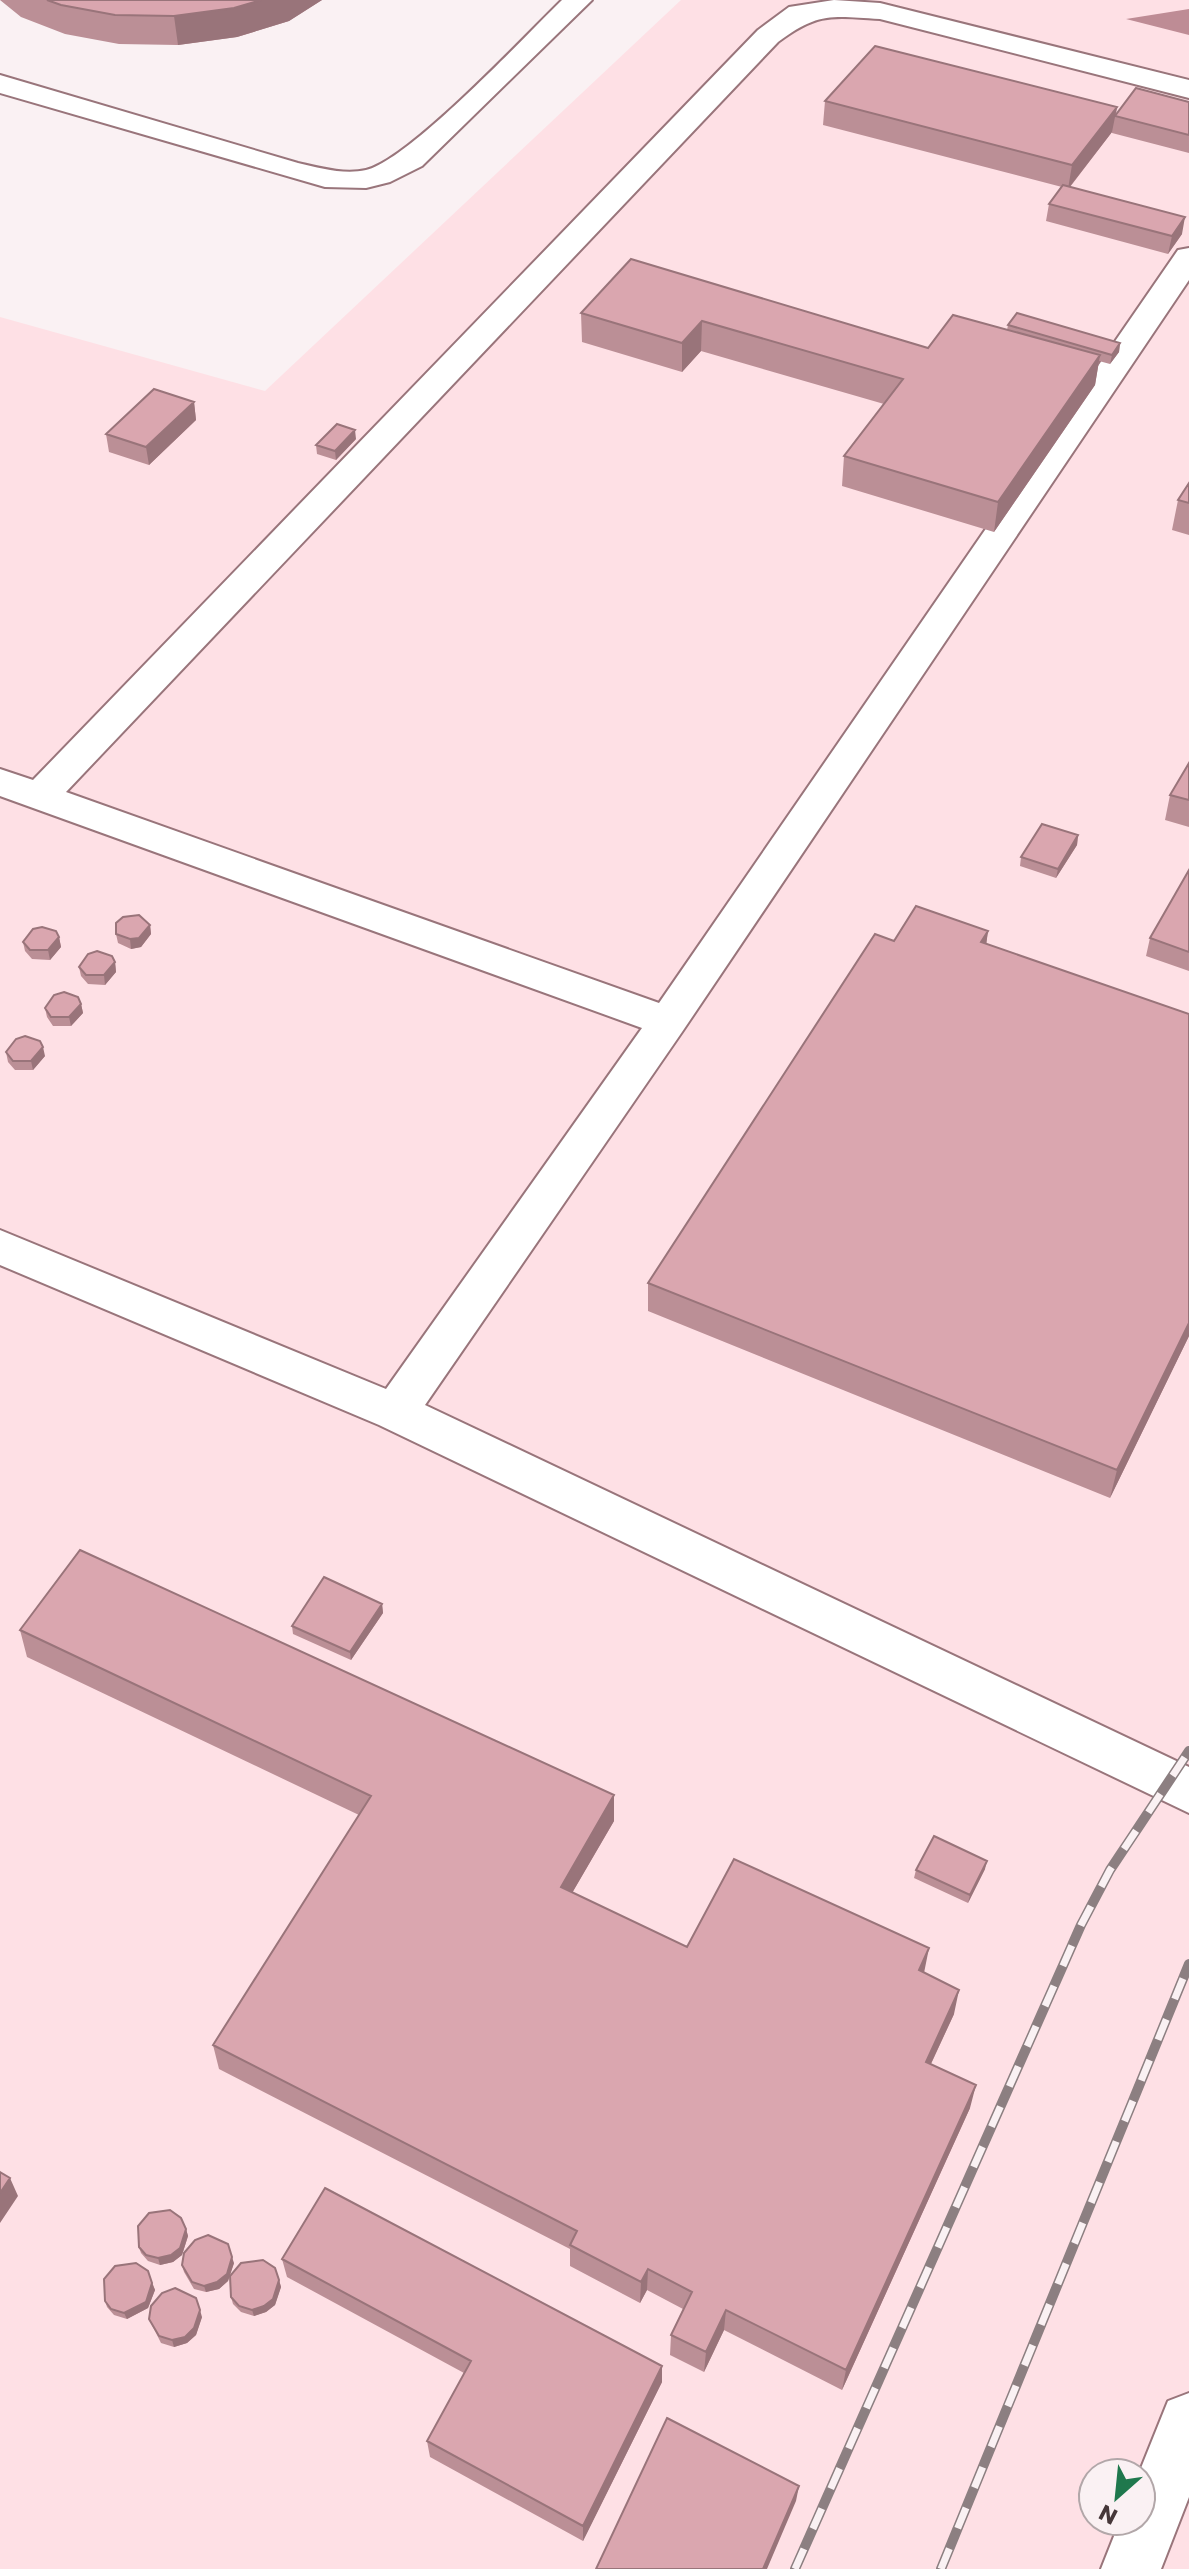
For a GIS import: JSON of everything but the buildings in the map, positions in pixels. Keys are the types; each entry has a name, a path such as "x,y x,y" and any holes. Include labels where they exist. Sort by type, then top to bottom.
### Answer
{"lane":[{"path":"0,84 291,170 338,180 381,179 411,160 578,0"},
{"path":"40,796 768,36 799,13 837,8 880,11 1189,89"},
{"path":"395,1412 668,1022 1189,257"},
{"path":"0,782 668,1022"},
{"path":"0,1247 395,1412 1189,1791"},
{"path":"1131,2569 1189,2422"}],"shaded area":[{"path":"681,0 1189,0 1189,2569 0,2569 0,317 265,391"},
{"path":"1189,9 1189,35 1126,19"}],"railway":[{"path":"795,2569 1081,1925 1110,1870 1189,1751"},
{"path":"941,2569 1189,1964"}]}
